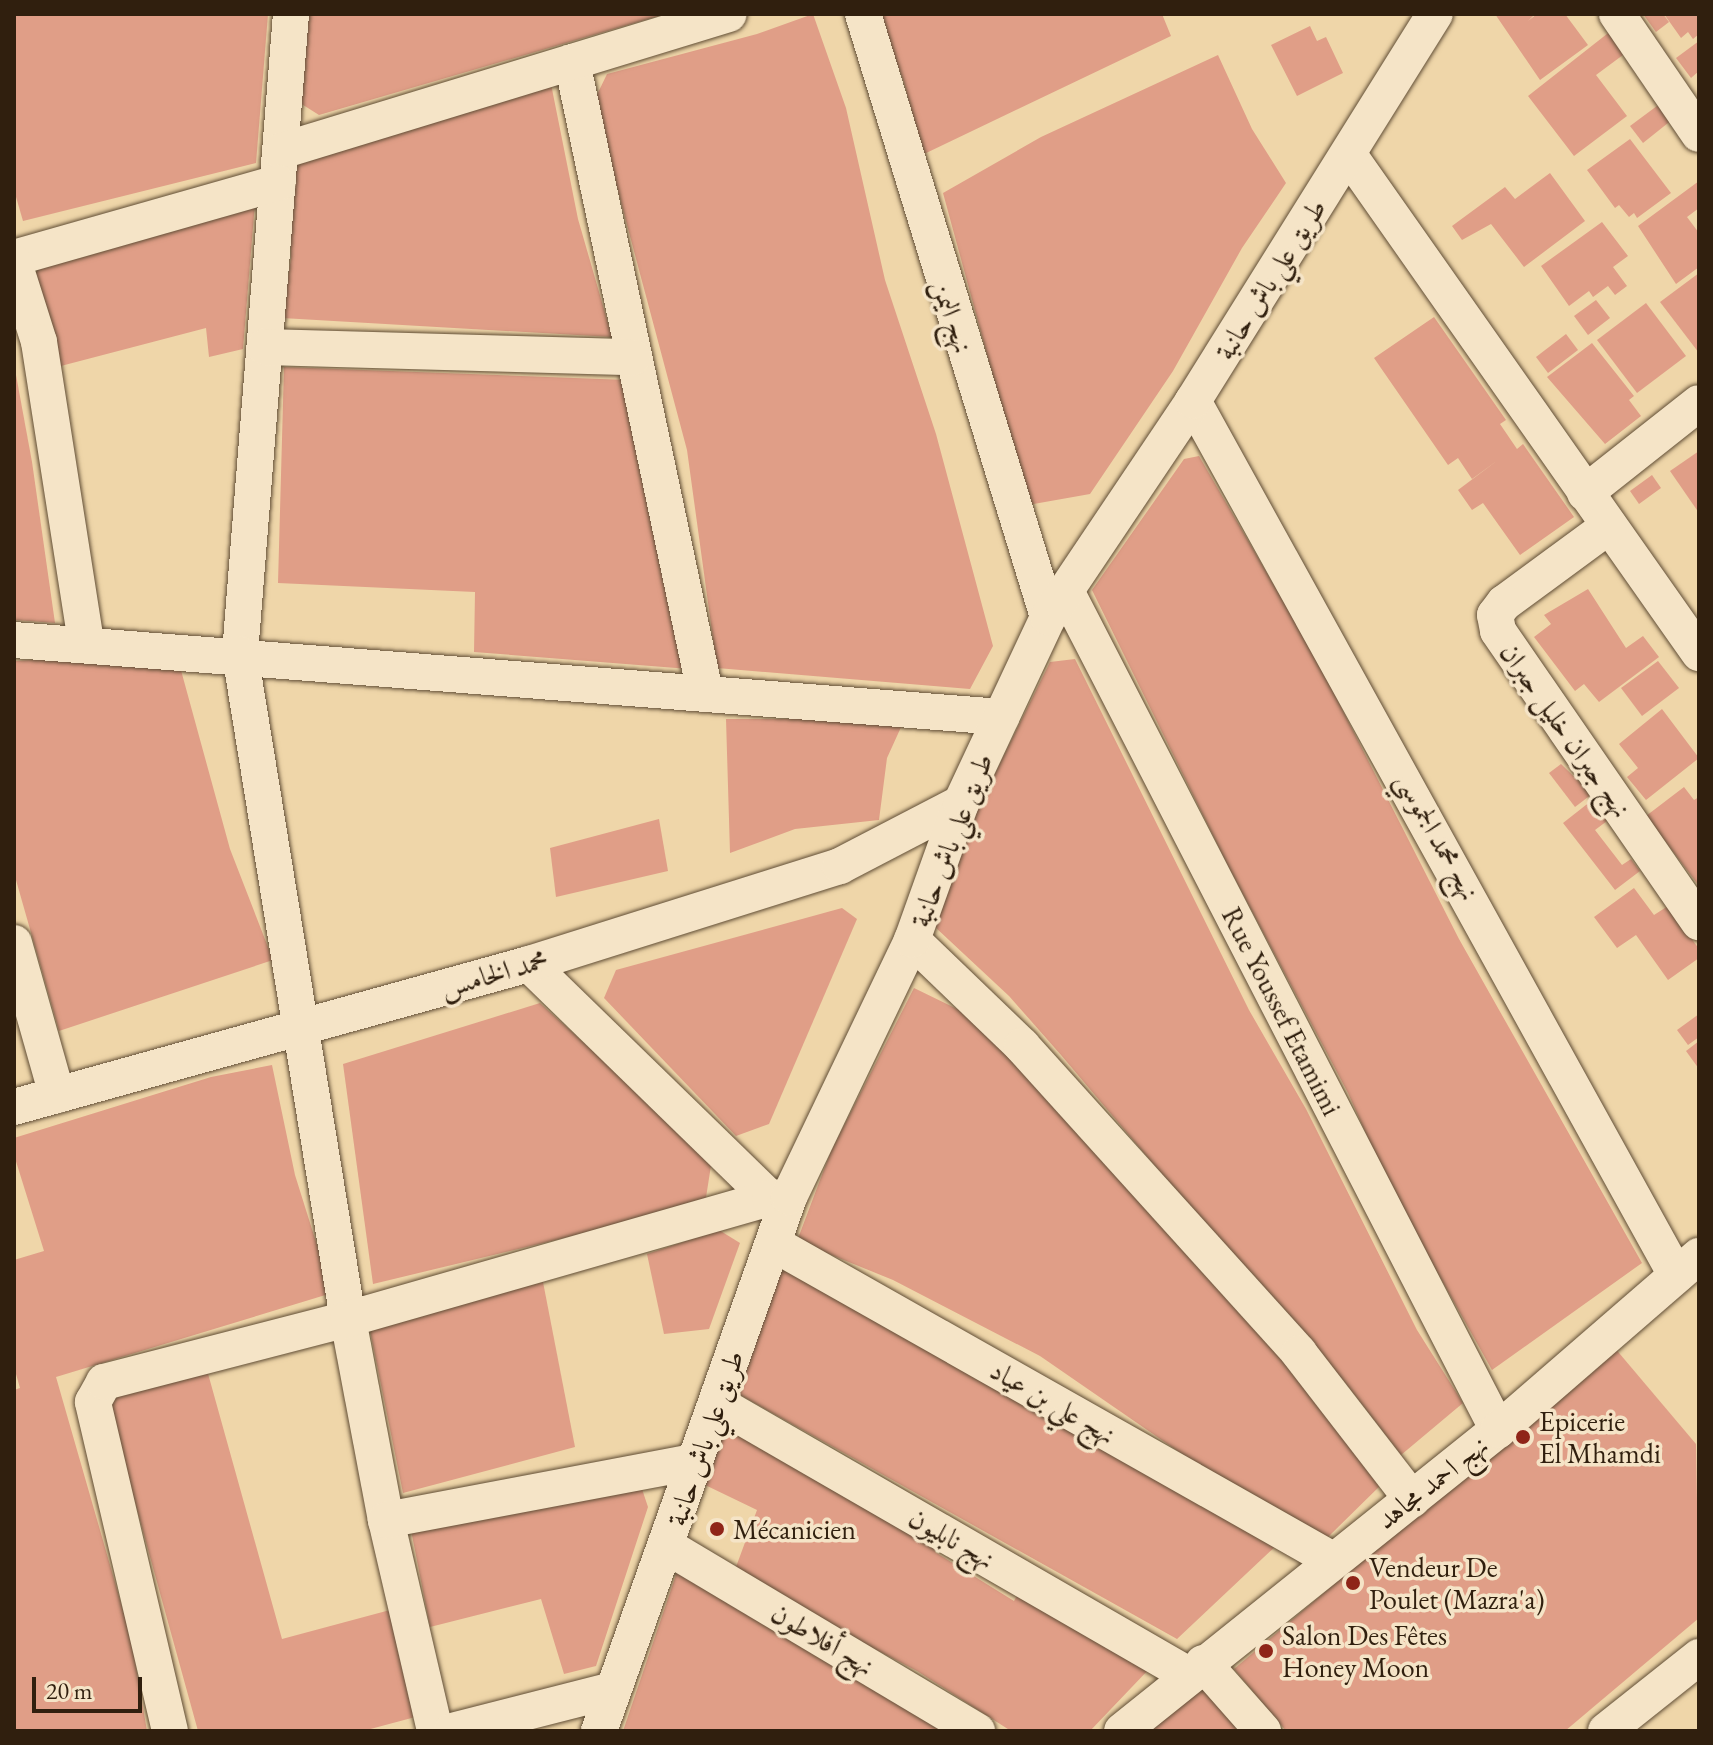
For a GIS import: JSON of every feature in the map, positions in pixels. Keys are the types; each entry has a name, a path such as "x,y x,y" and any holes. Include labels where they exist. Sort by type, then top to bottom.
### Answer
{"street":[{"path":"291,14 240,654 348,1319 386,1520 435,1731"},
{"path":"86,643 39,342 14,260 572,62 728,14"},
{"name":"نهج اليمن","path":"863,14 1057,604"},
{"name":"طريق علي باش حانبة","path":"599,1731 609,1691 668,1547 693,1462 774,1244 780,1198 912,940 961,803 1001,717 1057,604 1193,401 1435,14"},
{"path":"1617,14 1699,134"},
{"path":"572,62 705,692"},
{"path":"1349,155 1699,653"},
{"path":"265,347 633,357"},
{"name":"نهج محمد الجموسي","path":"1193,401 1688,1265"},
{"path":"1585,493 1699,403"},
{"name":"نهج جبران خليل جبران","path":"1609,526 1504,603 1495,615 1498,631 1699,922"},
{"name":"Rue Youssef Etamimi","path":"1057,604 1498,1430"},
{"path":"14,640 240,654 1001,717"},
{"name":"محمد الخامس","path":"14,1107 529,964 840,866 961,803"},
{"path":"912,940 1022,1046 1299,1353 1412,1499"},
{"path":"14,943 57,1095"},
{"path":"529,964 780,1198"},
{"path":"170,1731 93,1402 96,1391 116,1377 348,1319 780,1198"},
{"name":"نهج علي بن عياد","path":"774,1244 1331,1559"},
{"name":"نهج احمد مجاهد","path":"1122,1731 1331,1559 1498,1430 1688,1265"},
{"name":"نهج نابليون","path":"717,1403 1195,1668 1263,1731"},
{"path":"386,1520 693,1462"},
{"name":"نهج أفلاطون","path":"668,1547 977,1731"},
{"path":"1606,1731 1699,1657"},
{"path":"452,1731 609,1691"}],"building":[{"path":"14,14 268,14 256,163 23,221 14,190"},
{"path":"305,14 662,15 319,115 300,103"},
{"path":"813,14 846,108 885,280 936,434 993,646 970,689 717,668 687,450 594,101 607,74 757,34"},
{"path":"877,14 1162,14 1171,36 922,155 904,82"},
{"path":"1495,14 1535,14 1528,21 1537,14 1565,14 1588,45 1540,80"},
{"path":"1643,14 1663,14 1669,22 1656,32"},
{"path":"1664,14 1699,14 1699,34 1693,39 1688,32 1681,38"},
{"path":"1310,26 1317,41 1326,37 1343,73 1297,96 1271,45"},
{"path":"1612,30 1627,52 1596,75 1627,116 1574,156 1528,96"},
{"path":"1699,41 1699,71 1691,78 1676,58"},
{"path":"1218,55 1252,129 1286,183 1242,248 1173,371 1090,494 1028,505 943,193 1041,137"},
{"path":"551,84 578,219 612,337 282,318 291,258 290,163"},
{"path":"1661,103 1673,119 1643,143 1630,126"},
{"path":"1630,139 1671,193 1637,218 1634,213 1629,217 1619,205 1615,208 1587,170"},
{"path":"1550,173 1585,221 1524,267 1491,224 1462,240 1452,226 1505,187 1515,199"},
{"path":"1699,181 1699,208 1687,217 1699,233 1699,267 1676,284 1638,226"},
{"path":"255,203 243,349 209,357 206,328 57,367 34,274 46,261"},
{"path":"1602,222 1628,256 1613,267 1627,286 1615,295 1608,286 1593,297 1589,291 1569,306 1541,266"},
{"path":"1699,273 1699,353 1660,302"},
{"path":"1596,300 1610,318 1588,335 1574,316"},
{"path":"1646,303 1686,356 1637,393 1597,340"},
{"path":"1434,317 1506,420 1500,424 1517,449 1523,444 1574,517 1520,555 1483,503 1472,510 1458,490 1498,460 1472,479 1458,458 1448,465 1374,358"},
{"path":"1566,334 1578,350 1548,373 1536,357"},
{"path":"1592,343 1634,396 1629,400 1641,416 1605,444 1547,377"},
{"path":"14,364 32,462 55,623 14,620"},
{"path":"284,367 627,380 689,669 474,652 475,592 278,583"},
{"path":"1699,451 1699,513 1670,471"},
{"path":"1199,456 1314,654 1459,939 1642,1263 1492,1370 1390,1188 1348,1093 1228,866 1092,590 1184,459"},
{"path":"1652,475 1661,488 1639,504 1630,491"},
{"path":"1588,589 1626,648 1643,636 1659,657 1599,702 1584,684 1575,691 1534,637 1551,624 1544,615"},
{"path":"176,652 230,849 273,960 59,1031 14,873 14,661"},
{"path":"1075,659 1249,1010 1306,1109 1417,1330 1463,1403 1401,1455 1343,1380 1282,1316 1009,996 935,927 972,820 1050,662"},
{"path":"1658,661 1679,688 1642,716 1621,688"},
{"path":"1662,709 1699,758 1646,800 1627,777 1638,768 1619,744"},
{"path":"851,712 907,714 887,758 879,820 795,829 730,853 726,719 789,719"},
{"path":"1561,764 1592,794 1575,807 1549,773"},
{"path":"1684,787 1694,800 1699,797 1699,886 1646,816"},
{"path":"1591,801 1607,821 1595,830 1622,865 1631,859 1640,871 1615,890 1563,823"},
{"path":"659,819 668,871 556,897 550,848"},
{"path":"1634,888 1654,915 1668,906 1699,949 1699,958 1668,980 1636,935 1617,948 1594,917"},
{"path":"842,908 857,919 769,1124 736,1136 604,998 616,970"},
{"path":"914,988 992,1026 1386,1480 1327,1538 1224,1483 1040,1356 893,1280 797,1241 831,1151"},
{"path":"540,1003 712,1159 705,1204 373,1284 343,1064"},
{"path":"1699,1014 1699,1037 1688,1045 1677,1030"},
{"path":"1699,1041 1699,1069 1686,1051"},
{"path":"272,1065 295,1175 332,1293 56,1377 131,1638 147,1731 14,1731 14,1390 20,1388 14,1367 14,1260 44,1251 14,1155 14,1138 211,1077"},
{"path":"719,1230 740,1243 709,1329 664,1334 647,1254"},
{"path":"786,1260 978,1367 974,1378 1280,1542 1177,1639 733,1391"},
{"path":"543,1282 575,1447 403,1493 369,1326"},
{"path":"1614,1347 1696,1444 1699,1618 1565,1731 1286,1731 1234,1669"},
{"path":"207,1370 282,1639 390,1610 419,1716 363,1731 198,1731 106,1397"},
{"path":"726,1420 939,1543 935,1552 1014,1601 1019,1592 1151,1667 1090,1731 1011,1731 917,1671 733,1575 757,1510 701,1483"},
{"path":"638,1477 648,1507 596,1666 564,1674 541,1599 430,1627 411,1530"},
{"path":"679,1566 967,1731 623,1731"},
{"path":"1206,1680 1248,1731 1144,1731"}],"place":[{"name":"Epicerie El Mhamdi","path":"1523,1437"},
{"name":"Mécanicien","path":"717,1529"},
{"name":"Vendeur De Poulet (Mazra'a)","path":"1353,1583"},
{"name":"Salon Des Fêtes Honey Moon","path":"1266,1651"}]}
